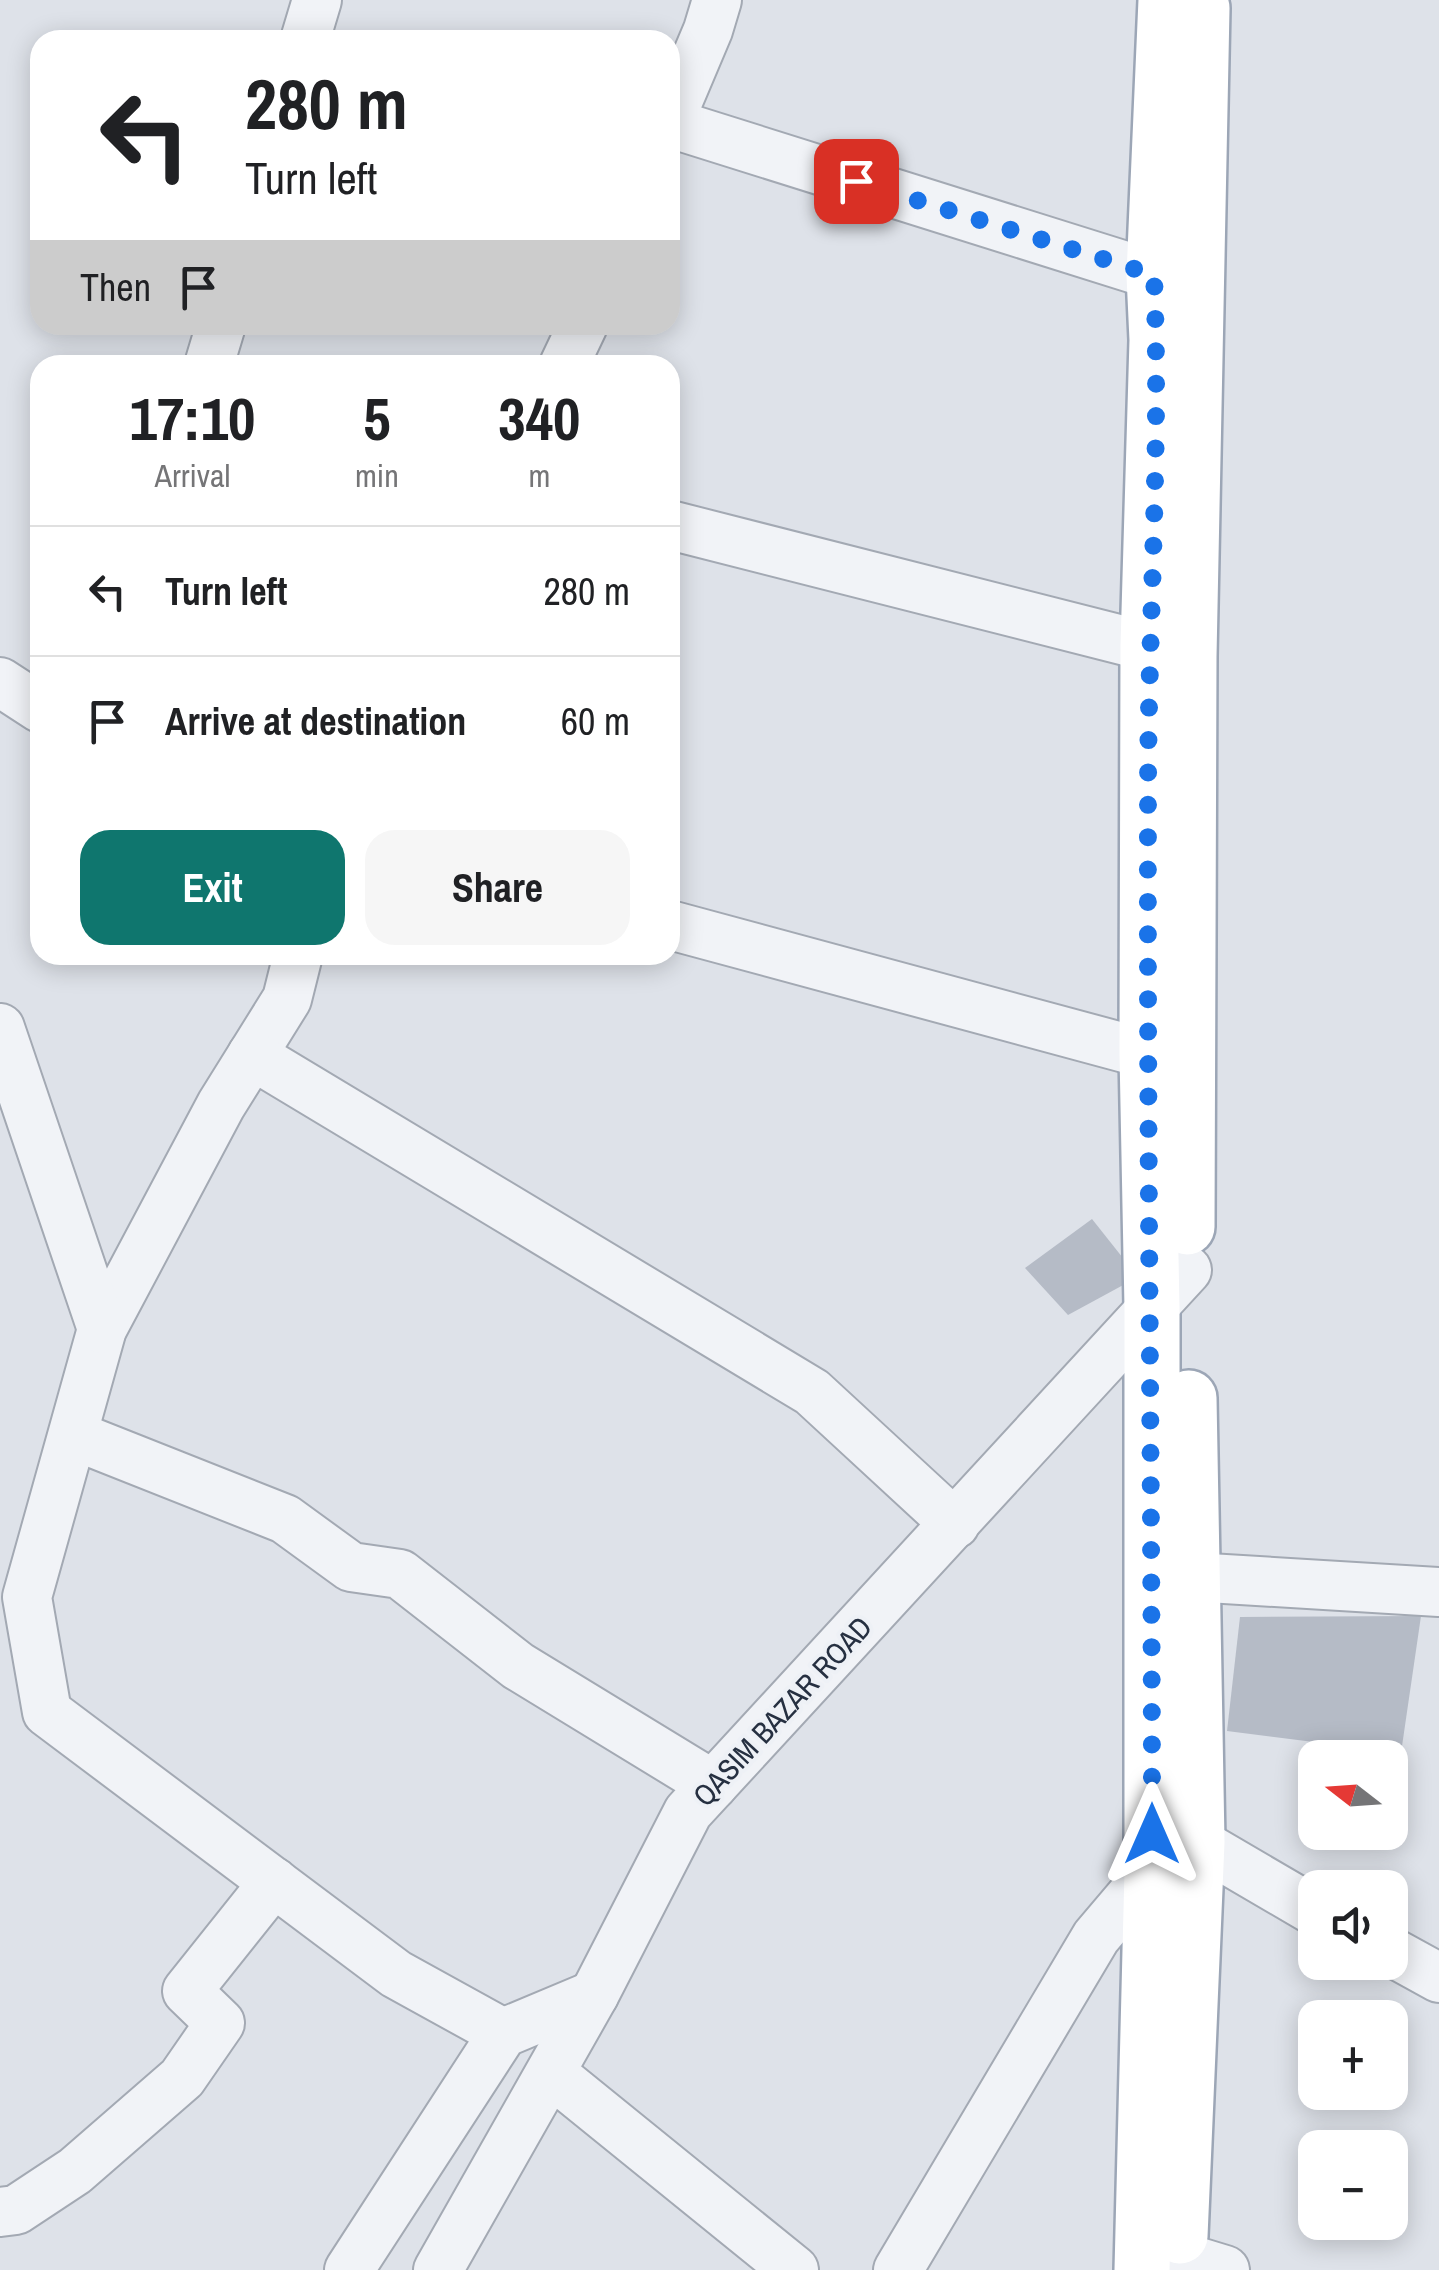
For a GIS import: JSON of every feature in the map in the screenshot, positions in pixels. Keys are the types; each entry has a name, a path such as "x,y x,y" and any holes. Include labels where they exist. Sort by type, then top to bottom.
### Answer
{"main road":[{"path":"1165,0 1154,275 1169,651 1170,1289 1152,1872 1181,2266"},
{"path":"1181,2266 1197,1842 1192,1577 1147,1054 1202,0"}],"street":[{"path":"308,30 317,0"},
{"path":"680,97 716,0"},
{"path":"680,124 1154,275"},
{"path":"680,528 1169,651"},
{"path":"0,682 30,702"},
{"path":"680,928 1147,1054"},
{"path":"296,965 287,999 221,1104 102,1330 73,1434 14,1598 47,1712 396,1974 503,2033"},
{"path":"0,1028 102,1330"},
{"path":"252,1055 812,1392 955,1524"},
{"name":"QASIM BAZAR ROAD","path":"438,2270 594,1996 688,1812 1170,1289"},
{"path":"73,1434 285,1520 351,1567 400,1574 518,1666 713,1786"},
{"path":"1192,1577 1439,1592"},
{"path":"1197,1842 1298,1900"},
{"path":"898,2270 1096,1936 1152,1872"},
{"path":"5,2207 75,2171 182,2078 220,2023 187,1991 274,1882"},
{"path":"1408,1961 1439,1978"},
{"path":"349,2270 503,2033 594,1996"},
{"path":"550,2073 794,2270"}],"building":[{"path":"1092,1219 1138,1277 1068,1315 1025,1268"},
{"path":"1421,1616 1403,1740 1298,1740 1227,1731 1240,1617"}],"route":[{"path":"856,181 1154,275 1157,340 1148,646 1147,1017 1152,1308 1152,1834"}]}
